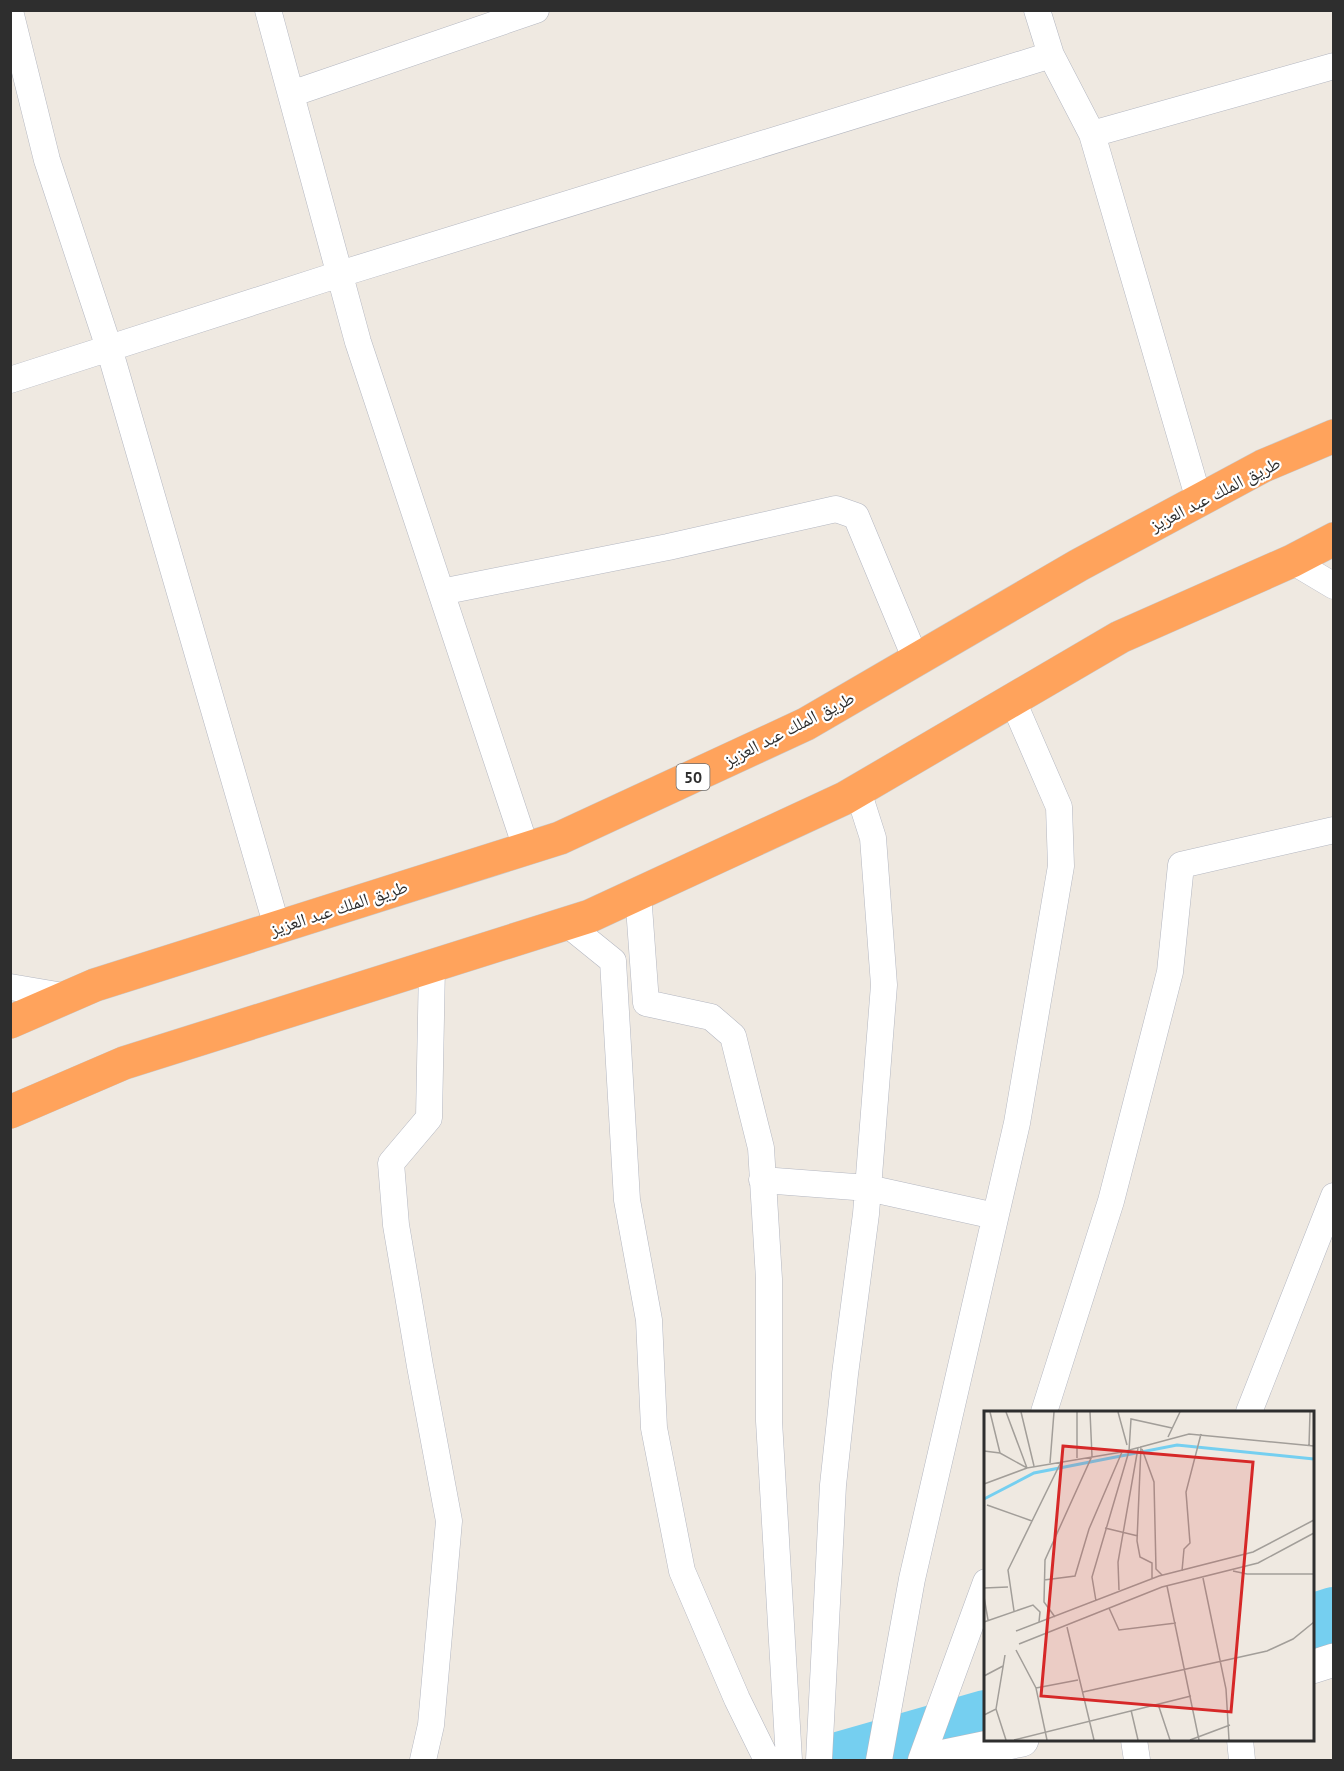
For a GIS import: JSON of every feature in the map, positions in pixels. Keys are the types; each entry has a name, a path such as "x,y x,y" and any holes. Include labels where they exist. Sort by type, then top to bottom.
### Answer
{"highway":[{"name":"طريق الملك عبد العزيز","path":"10,1022 95,985 560,838 806,724 1079,565 1263,466 1334,436"},
{"path":"10,1112 124,1064 590,916 858,791 1120,637 1293,561 1334,539"}],"street":[{"path":"268,10 358,342 526,848"},
{"path":"1037,10 1051,55 1092,134 1199,501"},
{"path":"10,11 47,160 109,348 277,927"},
{"path":"291,94 523,13"},
{"path":"10,380 340,274 1051,55"},
{"path":"1092,134 1334,66"},
{"path":"441,592 668,548 837,509 856,516 916,660"},
{"path":"1293,561 1334,586"},
{"path":"879,1761 912,1579 1017,1123 1061,866 1059,807 1013,700"},
{"path":"819,1761 833,1485 868,1188 884,985 873,838 858,791"},
{"path":"1045,1411 1111,1201 1170,972 1181,865 1334,830"},
{"path":"638,893 646,1003 711,1017 733,1036 760,1148 769,1279 769,1421 789,1761"},
{"path":"566,923 613,961 627,1200 649,1320 654,1428 682,1571 737,1699 767,1761"},
{"path":"423,1761 431,1725 449,1521 396,1225 391,1163 429,1118 432,966"},
{"path":"10,987 69,997"},
{"path":"762,1180 868,1188 995,1216"},
{"path":"1250,1411 1334,1196"},
{"path":"921,1761 984,1588"},
{"path":"1314,1666 1334,1660"},
{"path":"926,1761 1017,1741"},
{"path":"1134,1741 1137,1761"},
{"path":"1240,1741 1242,1761"}],"waterway":[{"path":"1314,1621 1334,1615"},
{"path":"839,1760 984,1719"}]}
